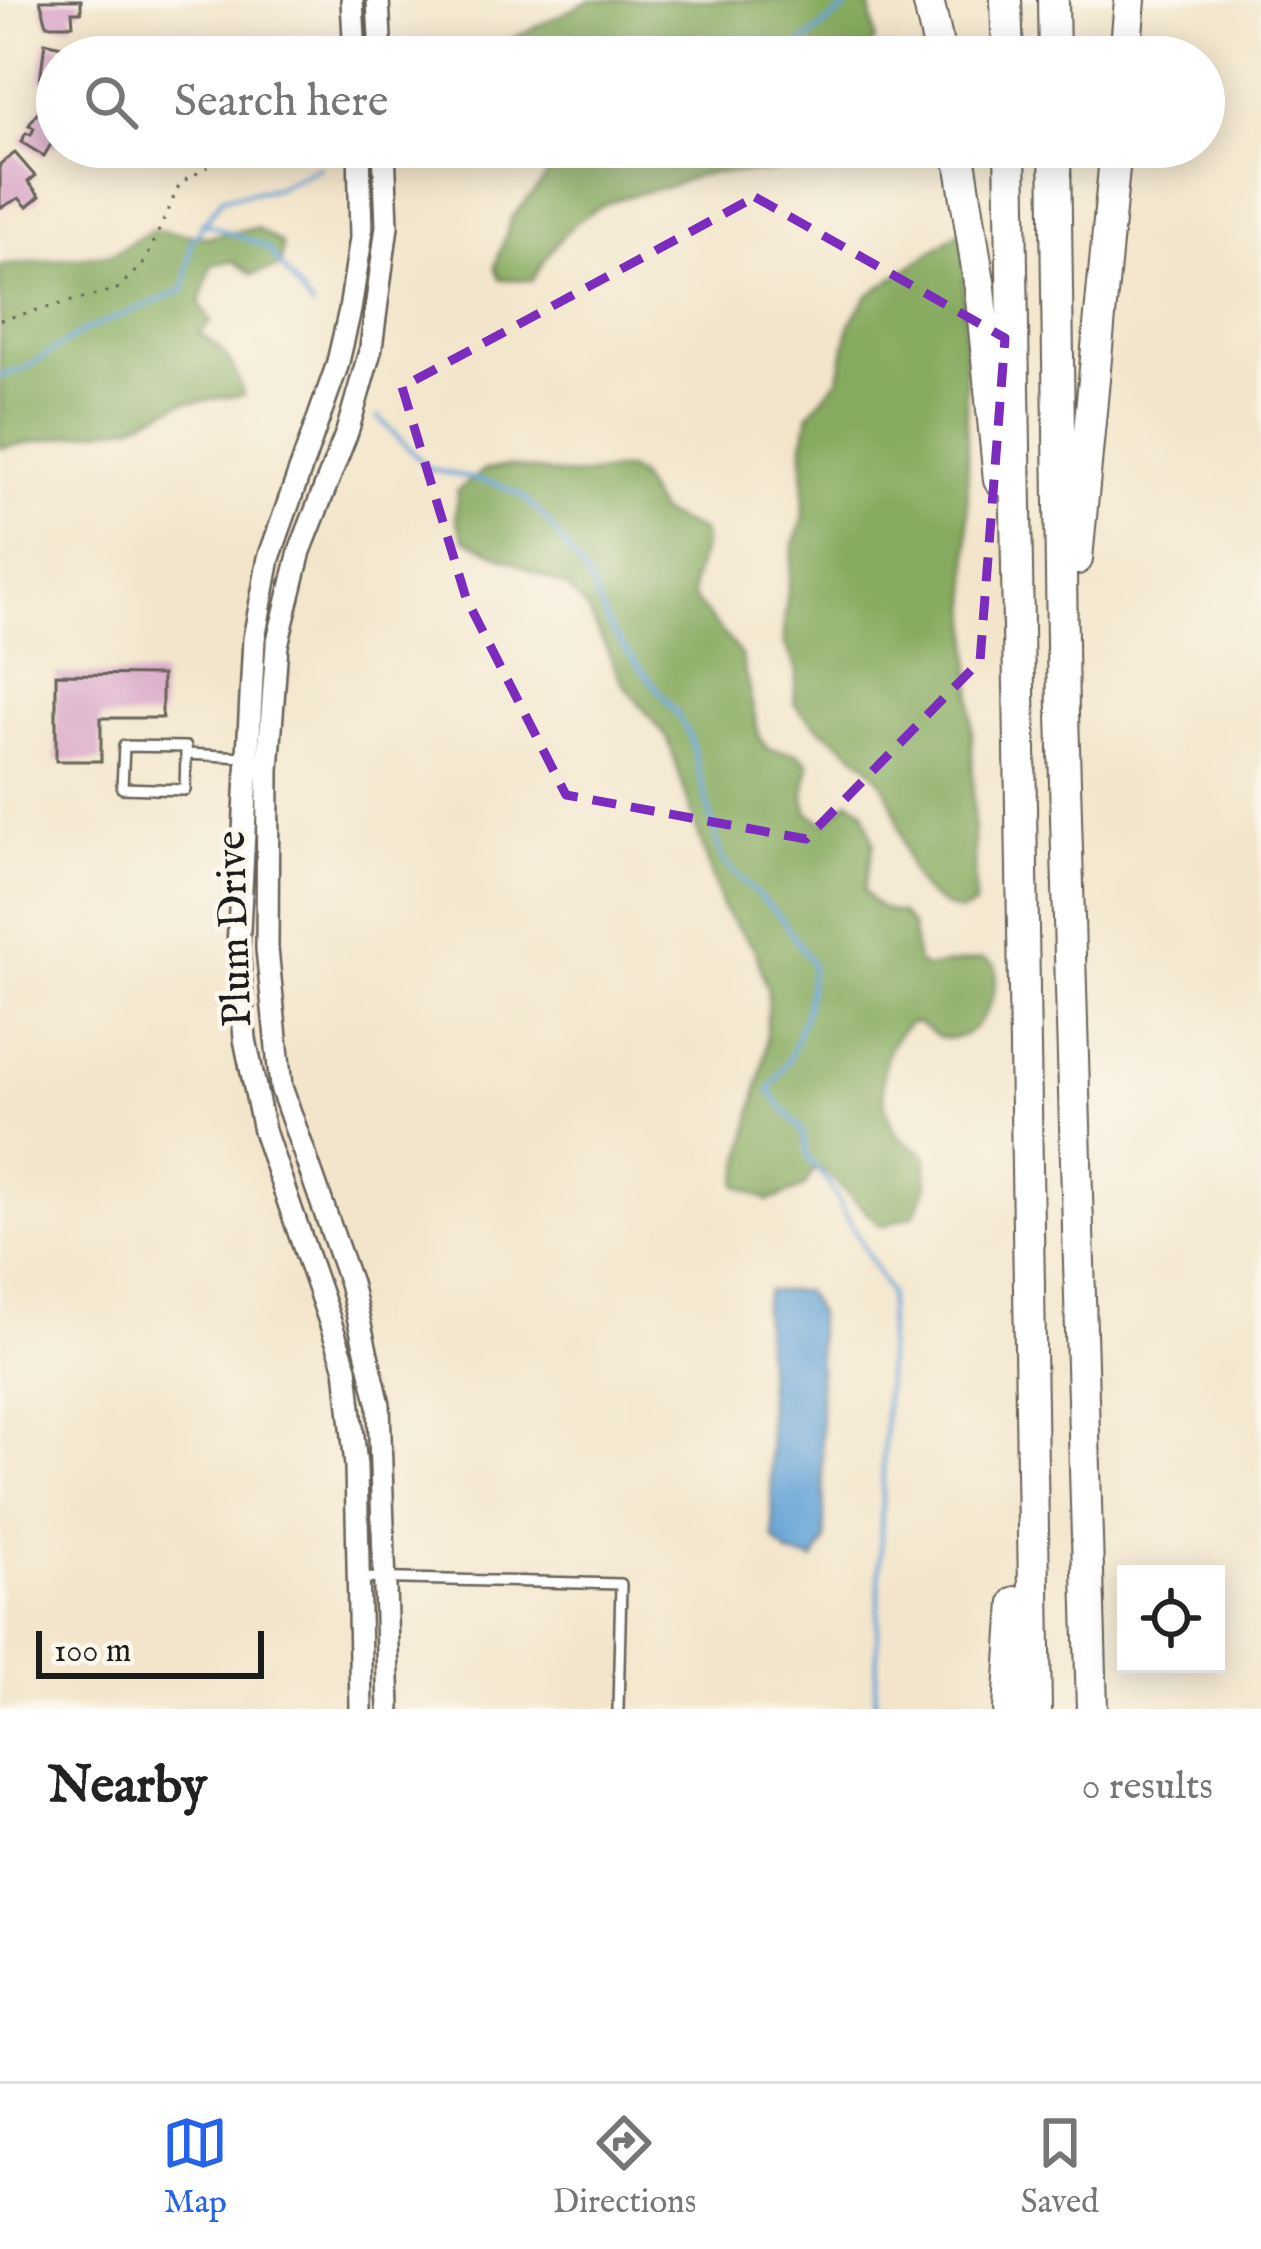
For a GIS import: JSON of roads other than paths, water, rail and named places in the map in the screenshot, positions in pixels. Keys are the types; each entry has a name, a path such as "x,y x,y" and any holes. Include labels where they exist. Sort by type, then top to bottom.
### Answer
{"highway":[{"path":"928,0 936,36"},
{"path":"1006,0 1007,36"},
{"path":"1053,0 1054,36"},
{"path":"1127,36 1130,0"},
{"path":"961,168 980,288 1022,714"},
{"path":"1010,168 1036,1709"},
{"path":"1055,168 1063,714 1085,1491 1096,1709"},
{"path":"1063,714 1114,168"},
{"path":"1009,1709 1030,1399"}],"street":[{"path":"352,0 354,36"},
{"path":"378,0 380,36"},
{"name":"Plum Drive","path":"359,168 361,238 352,297 330,388 269,558 254,639 244,757 240,994 264,1131 346,1368 361,1709"},
{"name":"Plum Drive","path":"385,168 387,226 379,302 359,396 286,599 271,686 269,757 271,1022 291,1126 350,1283 374,1373 384,1465 389,1709"}],"lane":[{"path":"352,297 379,302"},
{"path":"124,746 186,747 186,754 184,790 122,788 124,746"},
{"path":"186,754 269,757"},
{"path":"293,1216 320,1205"},
{"path":"358,1578 621,1584 618,1709"}],"water":[{"path":"768,1291 805,1291 817,1314 825,1541 814,1560 788,1554 774,1540 763,1305"}],"waterway":[{"path":"811,36 856,0"},
{"path":"0,376 26,368 85,330 184,290 192,241 222,198 277,188 318,168"},
{"path":"202,222 267,247 312,307"},
{"path":"378,417 429,469 497,484 521,495 545,518 589,580 611,631 676,712 690,737 722,860 781,918 812,964 807,1006 791,1055 769,1091 802,1131 808,1158 829,1184 889,1293 875,1709"}]}
